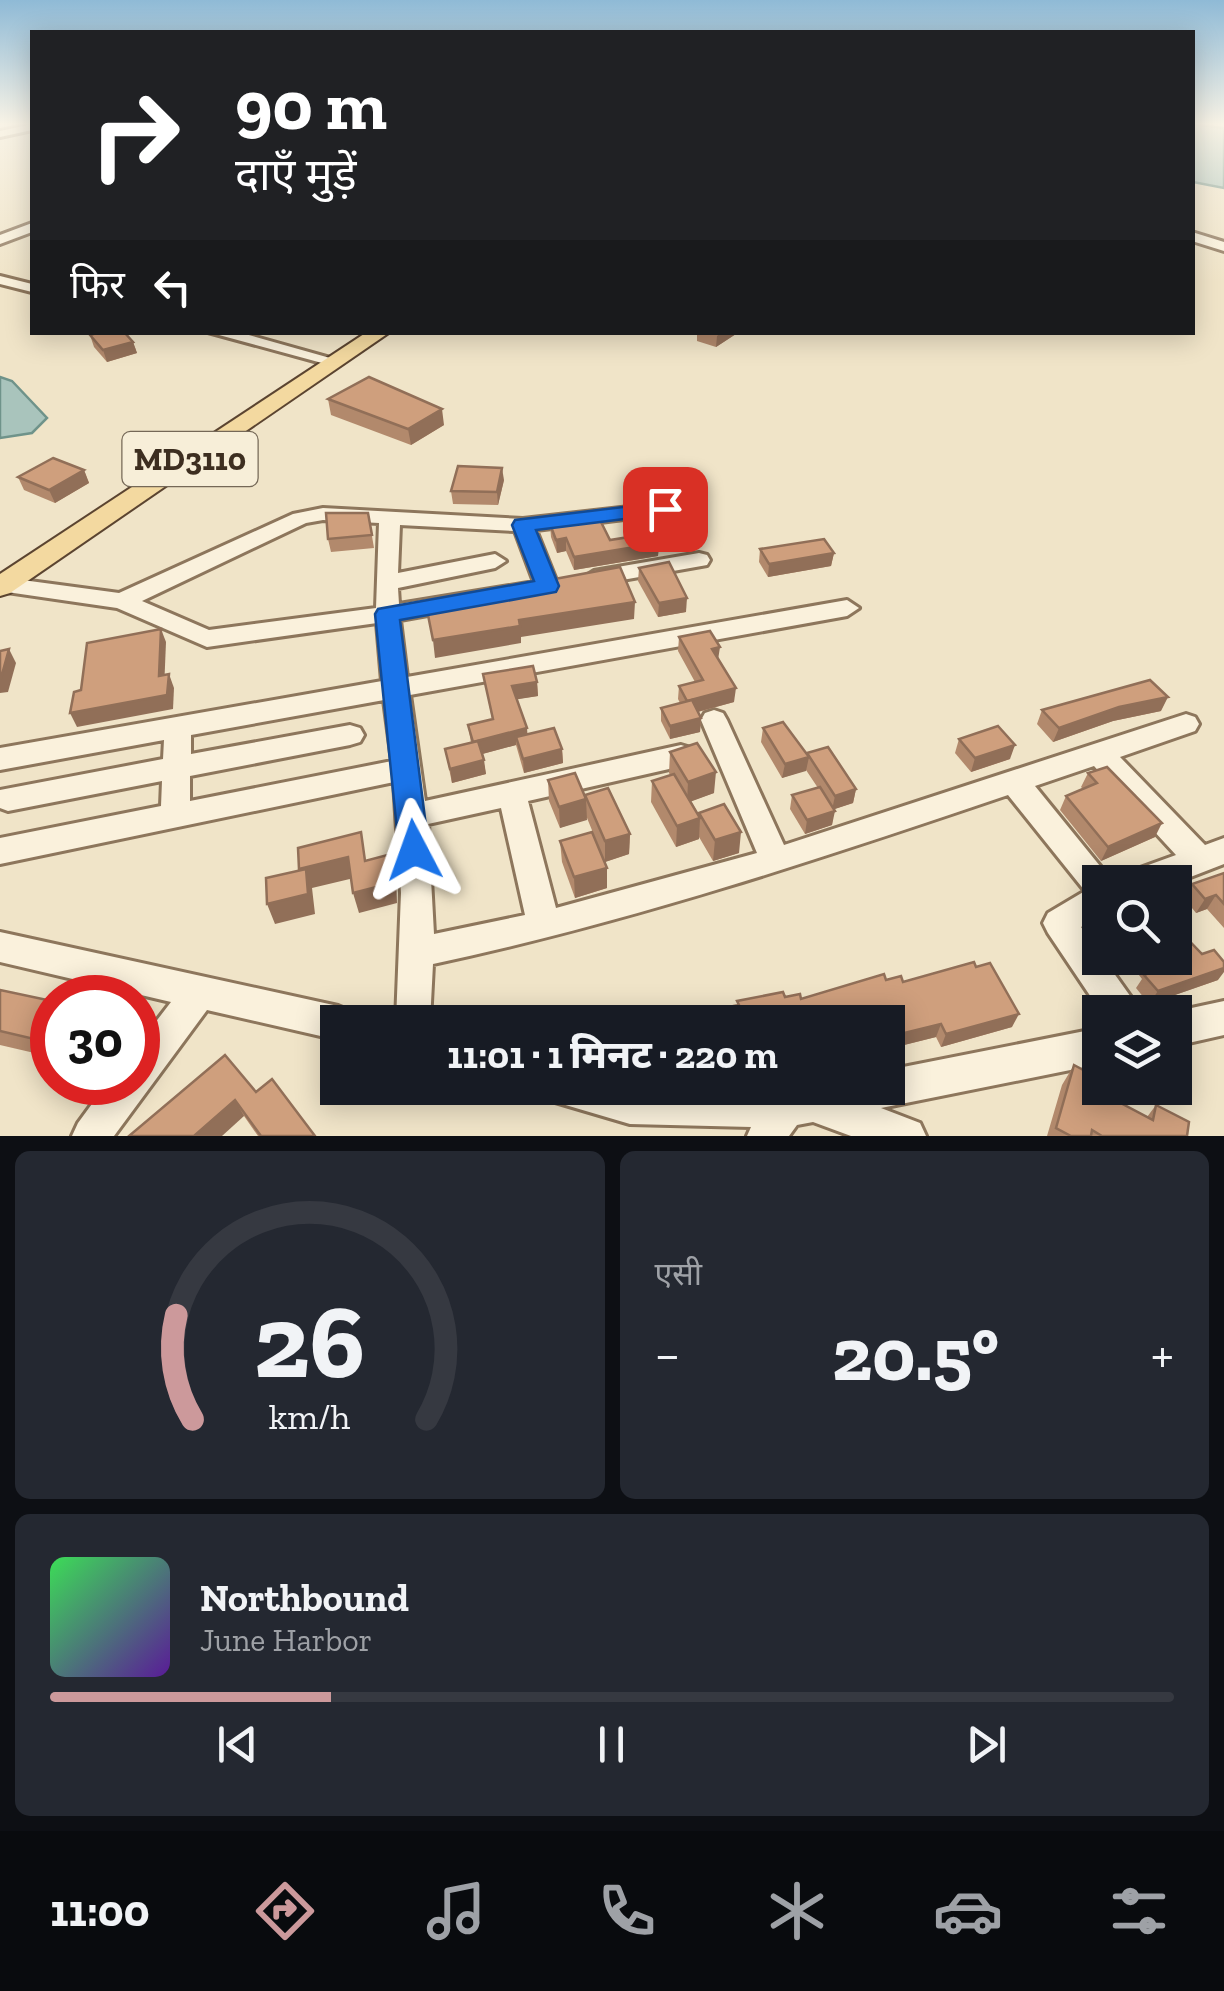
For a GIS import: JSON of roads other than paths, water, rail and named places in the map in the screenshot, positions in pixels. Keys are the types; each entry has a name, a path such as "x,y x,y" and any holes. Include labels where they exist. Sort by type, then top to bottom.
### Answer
{"main road":[{"name":"MD3110","path":"1,582 356,335"},
{"name":"MD3110","path":"1,582 376,335"}],"street":[{"path":"0,240 30,228"},
{"path":"1195,237 1224,248"},
{"path":"0,280 30,288"},
{"path":"228,335 322,358"},
{"path":"122,601 286,522 323,514 523,525 665,509"},
{"path":"390,517 387,614 412,816 419,952 414,1005"},
{"path":"523,525 548,586"},
{"path":"1,582 122,601 207,639 387,614 699,560"},
{"path":"386,583 495,561"},
{"path":"0,759 848,608"},
{"path":"714,720 776,861"},
{"path":"419,952 544,926 776,861 1186,724"},
{"path":"175,816 178,728"},
{"path":"8,799 350,734"},
{"path":"1099,753 1211,855 1185,865"},
{"path":"412,816 680,756"},
{"path":"0,851 406,769"},
{"path":"1013,780 1083,865"},
{"path":"512,793 544,926"},
{"path":"1082,910 1058,923 1082,957"},
{"path":"0,946 320,1019"},
{"path":"160,1045 200,992"},
{"path":"1192,1026 1224,1018"},
{"path":"790,1117 1082,1050"},
{"path":"91,1136 114,1105"},
{"path":"630,1105 790,1117 907,1136"}],"water":[{"path":"1195,176 1224,176 1224,188 1195,182"},
{"path":"0,377 12,381 47,418 32,433 0,438"}]}
